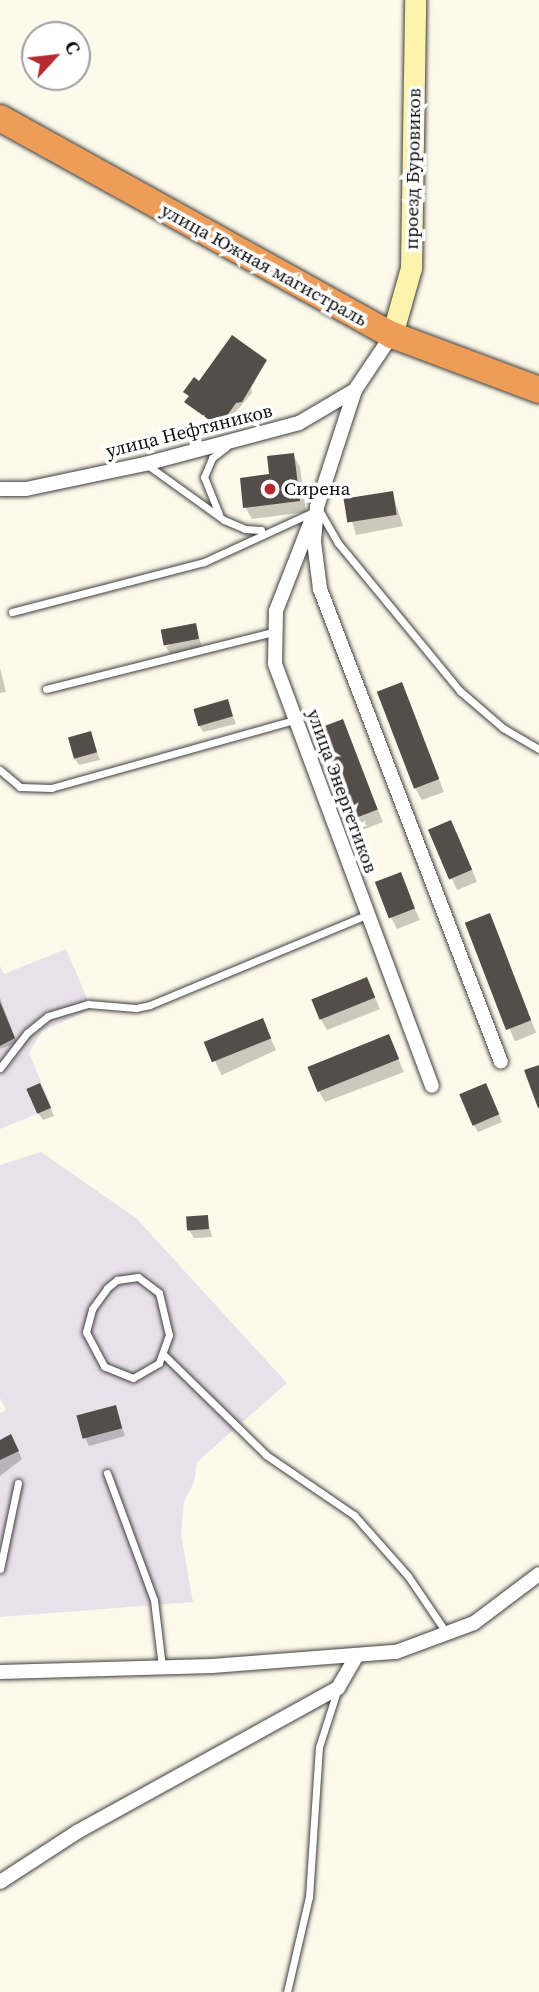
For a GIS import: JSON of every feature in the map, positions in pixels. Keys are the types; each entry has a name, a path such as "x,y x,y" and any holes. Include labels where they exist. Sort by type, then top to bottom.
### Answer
{"highway":[{"name":"улица Южная магистраль","path":"0,118 392,335 539,390"}],"street":[{"name":"проезд Буровиков","path":"392,335 411,268 415,0"},
{"name":"улица Нефтяников","path":"0,489 26,489 145,464 231,444 299,423 355,390 392,335"},
{"path":"355,390 317,507 314,542 320,589 501,1062"},
{"name":"улица Энергетиков","path":"317,507 284,588 273,632 275,664 366,915 432,1086"},
{"path":"0,1672 162,1667 356,1657 396,1652 448,1635 493,1612 539,1574"},
{"path":"0,1882 77,1832 338,1688 356,1657"}],"lane":[{"path":"224,520 212,503 204,477 212,458 231,444"},
{"path":"145,464 224,520 245,529 267,529 299,522 317,507 338,543 439,668 489,717 539,749"},
{"path":"0,496 26,489"},
{"path":"12,612 204,562 267,529"},
{"path":"46,689 273,632"},
{"path":"0,770 20,787 51,788 295,720"},
{"path":"0,1068 27,1033 48,1016 88,1004 136,1008 150,1005 366,915"},
{"path":"138,1277 159,1293 169,1320 165,1356 152,1370 133,1378 115,1374 97,1356 86,1332 87,1321 98,1298 117,1280 138,1277"},
{"path":"165,1356 266,1455 354,1515 408,1576 448,1635"},
{"path":"107,1473 152,1592 162,1667"},
{"path":"0,1569 18,1483"},
{"path":"287,1992 309,1897 319,1747 338,1688"}],"shaded area":[{"path":"66,949 87,998 87,1011 42,1031 29,1053 52,1108 0,1129 0,966 4,974"},
{"path":"41,1152 136,1218 287,1383 197,1462 194,1482 184,1502 181,1535 193,1602 0,1617 0,1413 6,1410 0,1398 0,1165"}],"building":[{"path":"232,335 267,360 242,402 236,403 219,427 184,402 189,396 183,392 194,377 199,381"},
{"name":"Сирена","path":"294,453 300,501 243,508 240,478 269,474 267,456"},
{"path":"393,491 397,515 347,523 344,499"},
{"path":"196,623 199,639 164,646 161,630"},
{"path":"402,682 439,779 414,789 377,692"},
{"path":"228,699 233,716 198,726 193,709"},
{"path":"343,719 378,810 353,819 319,728"},
{"path":"91,731 97,752 74,759 68,738"},
{"path":"451,820 472,870 449,879 428,830"},
{"path":"401,872 415,908 389,918 375,882"},
{"path":"490,913 531,1020 506,1030 465,923"},
{"path":"367,977 375,997 320,1020 311,999"},
{"path":"0,1002 15,1038 0,1046"},
{"path":"263,1018 271,1038 212,1062 204,1042"},
{"path":"389,1034 399,1059 318,1092 307,1067"},
{"path":"539,1065 539,1108 538,1108 524,1070"},
{"path":"40,1083 51,1108 37,1114 26,1089"},
{"path":"486,1083 499,1114 473,1126 459,1094"},
{"path":"208,1215 209,1229 187,1231 186,1217"},
{"path":"116,1405 122,1428 83,1439 76,1416"},
{"path":"11,1434 19,1451 0,1460 0,1440"}],"place":[{"name":"Сирена","path":"270,489"}]}
